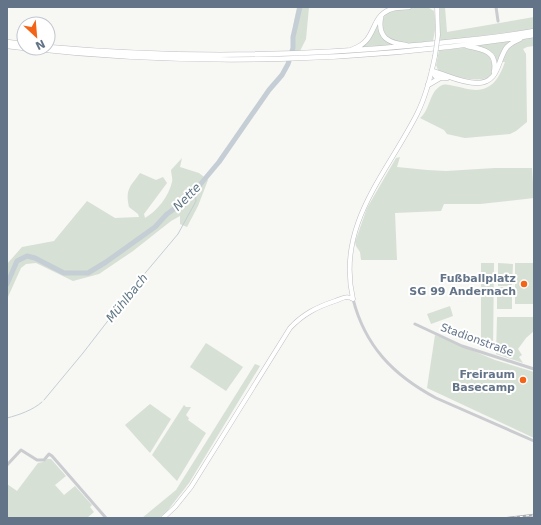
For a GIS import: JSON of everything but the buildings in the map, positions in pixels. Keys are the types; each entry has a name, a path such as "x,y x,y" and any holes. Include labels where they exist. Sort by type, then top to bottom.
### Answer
{"highway":[{"path":"346,51 358,47 366,42 372,34 375,24 391,9 409,7"},
{"path":"382,16 381,30 386,39 398,44 415,45"},
{"path":"308,55 461,41 534,31"},
{"path":"56,50 145,57 230,59 394,52 462,45 534,35"},
{"path":"432,71 451,78 479,83 488,80 498,69 506,48 517,40 527,36"},
{"path":"462,45 480,48 489,53 495,63 494,75"},
{"path":"56,48 153,54 279,56"},
{"path":"432,71 434,76 451,78"},
{"path":"428,85 441,78"}],"main road":[{"path":"352,299 349,255 351,242 368,198 414,120 428,85 435,56 438,34 437,7"},
{"path":"343,298 349,292 350,286"},
{"path":"164,518 191,487 290,328 304,315 314,309 343,298 349,297 352,299"},
{"path":"336,301 352,299"}],"street":[{"path":"496,7 498,21"},
{"path":"352,299 359,320 373,346 387,363 403,377 436,398 534,441"},
{"name":"Stadionstraße","path":"415,324 464,347 534,369"},
{"path":"7,465 21,450 37,460 44,460 49,454 106,518"}],"shaded area":[{"path":"297,7 309,7 306,39 300,51 291,51 294,21"},
{"path":"440,7 445,7 447,32 534,17 534,29 440,41"},
{"path":"429,8 434,11 436,25 433,41 402,43 392,41 385,35 383,30 382,22 384,17 396,9"},
{"path":"380,19 379,31 396,46 361,48 369,40"},
{"path":"534,37 534,46 523,49 526,54 527,122 516,131 510,134 465,138 447,134 444,130 420,118 426,111 433,94 441,86 448,85 476,90 487,88 495,81 501,72 505,62 502,62 510,47 517,42"},
{"path":"511,41 497,69 490,54 485,49 476,46 476,45"},
{"path":"472,48 488,54 493,70 491,75 481,79 466,79 438,70 436,65 439,50"},
{"path":"400,157 397,167 427,170 446,171 495,168 532,168 534,198 480,204 444,204 441,211 395,213 397,260 361,260 360,252 355,242 367,208 396,158"},
{"path":"182,158 180,167 199,173 208,180 198,206 187,227 180,224 180,216 99,274 73,281 36,263 26,264 21,268 7,299 7,264 22,247 54,241 87,201 115,218 139,217 138,214 129,207 128,192 129,188 140,173 156,180 163,177 167,183 144,214 145,218 158,207 165,198 172,182 171,170"},
{"path":"481,263 494,263 493,350 481,346"},
{"path":"498,263 513,264 512,286 498,286"},
{"name":"Fußballplatz SG 99 Andernach","path":"515,263 534,263 534,304 515,304"},
{"path":"497,287 512,287 512,309 497,309"},
{"path":"450,306 453,316 431,324 427,314"},
{"path":"497,317 534,317 534,331 526,338 518,349 522,355 519,357 523,363 496,354"},
{"path":"435,335 495,360 534,372 534,438 427,388"},
{"path":"206,343 243,367 226,391 190,367"},
{"path":"255,364 260,366 189,483 168,510 159,518 142,518 176,490"},
{"path":"150,404 171,419 150,453 125,425"},
{"path":"184,405 186,407 191,407 186,415 189,418 188,420 206,433 177,481 152,455"},
{"path":"51,459 66,476 55,485 64,495 75,486 92,505 90,507 94,512 87,518 7,518 7,484 17,491 38,463"}],"waterway":[{"name":"Nette","path":"7,284 17,261 27,256 35,258 64,273 88,273 155,227 167,214 188,199 219,162 269,90 282,75 288,64 293,48 293,37 300,7"},
{"name":"Mühlbach","path":"44,400 178,234 196,201 195,190"},
{"name":"Mühlbach","path":"7,418 26,412 42,402"}],"railway":[{"path":"508,518 534,515"}],"place":[{"name":"Fußballplatz SG 99 Andernach","path":"524,284"},
{"name":"Freiraum Basecamp","path":"523,380"}]}
